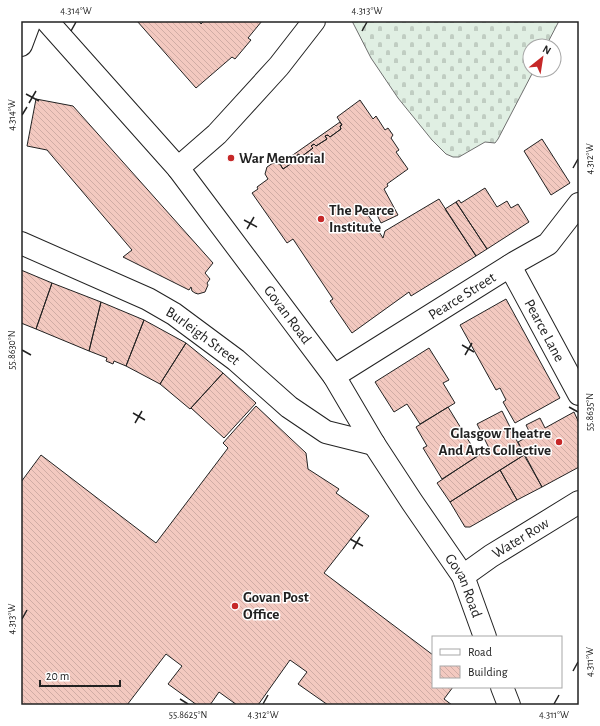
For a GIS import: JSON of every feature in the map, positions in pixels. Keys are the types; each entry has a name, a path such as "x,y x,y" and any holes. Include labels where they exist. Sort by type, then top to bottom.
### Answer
{"street":[{"path":"21,45 30,21"},
{"name":"Govan Road","path":"47,21 178,168 334,376 374,444 463,576 485,636"},
{"path":"178,168 222,128 279,66 314,21"},
{"name":"Pearce Street","path":"334,376 510,266 548,244 579,204"},
{"name":"Burleigh Street","path":"21,243 148,299 174,314 236,360 289,407 326,432 374,444"},
{"name":"Pearce Lane","path":"510,266 579,394"},
{"name":"Water Row","path":"463,576 491,556 579,502"},
{"path":"502,688 509,705"}],"green space":[{"path":"352,21 559,21 550,38 522,38 522,78 530,78 498,139 495,143 485,142 459,157 453,157 446,154 432,140 398,98 371,58"}],"building":[{"path":"137,21 199,21 201,24 204,21 262,21 248,38 251,40 235,59 232,57 196,88"},
{"path":"36,99 73,106 213,263 205,273 210,279 207,283 208,285 205,292 198,294 195,293 192,291 191,287 189,290 123,257 132,250 47,150 27,146"},
{"name":"The Pearce Institute","path":"360,100 373,119 376,116 385,130 388,128 393,135 391,138 399,150 396,152 408,169 387,184 388,186 384,189 398,215 381,223 375,211 368,215 383,238 385,231 439,199 476,256 411,296 409,292 352,333 330,301 333,299 293,239 287,243 252,193 258,189 257,187 268,179 265,174 267,167 273,163 280,164 283,169 298,159 296,156 299,154 301,157 313,148 311,146 314,144 316,146 327,139 325,136 328,135 330,137 341,129 340,126 342,125 337,117"},
{"path":"340,122 342,125 340,126 341,129 330,137 328,135 325,136 327,139 316,146 314,144 311,146 313,148 301,157 299,154 296,156 298,159 283,169 280,164"},
{"path":"542,139 570,183 551,195 524,151"},
{"path":"485,188 497,207 507,201 511,208 518,204 529,222 487,249 456,202 459,200 461,203"},
{"path":"456,202 487,249 476,256 445,209"},
{"path":"21,270 52,283 36,329 21,323"},
{"path":"52,283 101,302 89,351 36,329"},
{"path":"506,299 560,398 515,423 503,402 506,400 500,388 496,390 460,325"},
{"path":"101,302 144,320 126,366 114,361 113,364 106,361 107,358 89,351"},
{"path":"144,320 186,343 160,384 126,366"},
{"path":"186,343 223,373 190,409 160,384"},
{"path":"429,348 449,380 443,383 455,403 420,424 407,404 394,412 375,382"},
{"path":"223,373 256,403 224,438 191,408"},
{"path":"256,406 306,453 308,469 339,489 336,493 369,516 324,573 432,654 432,688 452,688 444,699 452,705 328,705 298,684 307,672 290,660 258,705 237,705 219,692 210,705 197,705 168,684 182,666 166,654 127,705 21,705 21,482 41,455 156,543 228,448 223,443"},
{"path":"448,407 478,456 442,479 423,448 427,446 416,427"},
{"path":"502,411 524,455 450,502 437,483 489,448 477,424"},
{"path":"574,412 579,423 579,467 542,487 518,442 531,435 526,425 540,418 545,428"},
{"path":"524,455 542,487 517,500 500,470"},
{"path":"500,470 517,500 470,527 465,527 450,502"}],"place":[{"name":"War Memorial","path":"231,158"},
{"name":"The Pearce Institute","path":"321,219"},
{"name":"Glasgow Theatre And Arts Collective","path":"559,442"},
{"name":"Govan Post Office","path":"235,606"}]}
